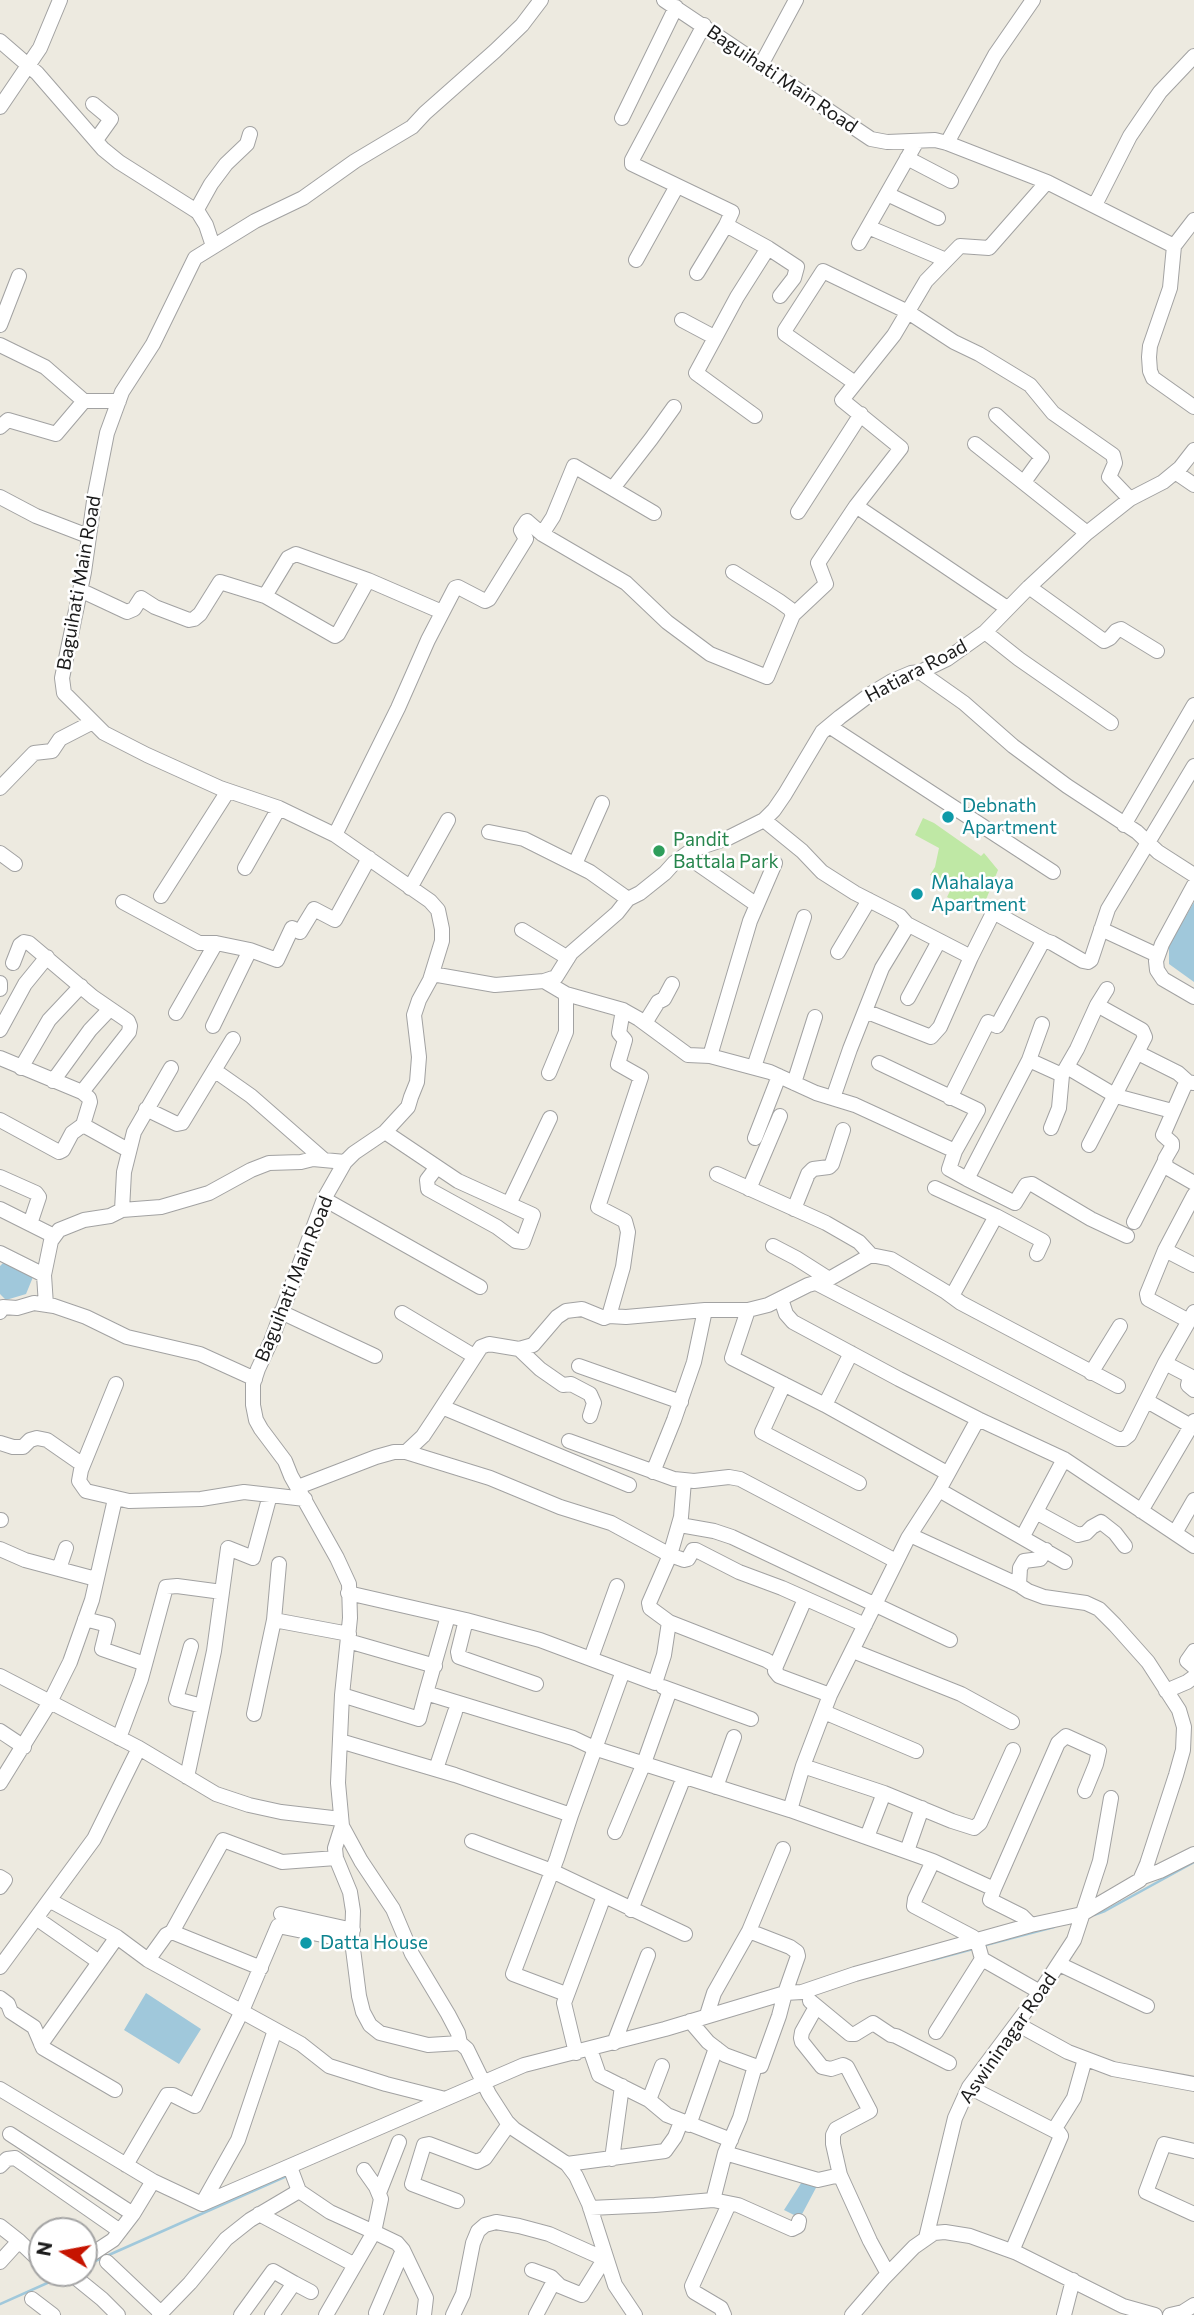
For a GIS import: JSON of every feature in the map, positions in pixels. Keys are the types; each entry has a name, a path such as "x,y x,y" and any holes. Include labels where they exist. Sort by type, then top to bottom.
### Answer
{"street":[{"path":"0,107 40,48 60,0"},
{"name":"Baguihati Main Road","path":"541,0 513,34 412,127 355,161 303,198 255,221 195,258 153,344 119,401 107,433 62,678 64,693 104,733 228,791 279,808 334,835 430,901 438,910 442,941 432,974 414,1015 419,1058 416,1082 408,1107 385,1132 345,1162 324,1199 255,1379 252,1394 256,1420 266,1438 285,1461 349,1584 349,1637 342,1695 338,1783 341,1823 361,1861 393,1909 412,1954 449,2014 460,2043 467,2049 489,2094 509,2124 568,2164 590,2208 615,2285 635,2315"},
{"path":"761,65 796,0"},
{"path":"947,143 995,55 1033,0"},
{"path":"622,118 670,4"},
{"name":"Baguihati Main Road","path":"670,4 871,139 887,142 935,140 947,143 1047,182 1174,246"},
{"path":"697,273 732,212 632,164 632,160 705,25"},
{"path":"0,41 29,66 96,141 119,162 196,211 206,225 213,246"},
{"path":"1095,205 1130,136 1160,92 1194,56"},
{"path":"93,104 111,119 96,141"},
{"path":"196,211 226,164 247,144 250,134"},
{"path":"859,243 917,141"},
{"path":"907,158 951,181"},
{"path":"334,835 455,588 458,587 482,600 489,599 526,539 521,530 527,522 542,534 625,583 667,622 710,654 767,677 793,615 826,584 818,563 856,506 901,447 842,400 894,335 926,281 960,246 989,248 1047,182"},
{"path":"636,260 677,186"},
{"path":"887,194 938,218"},
{"path":"1194,220 1174,246 1170,288 1150,346 1150,371 1153,378 1194,407"},
{"path":"726,225 797,267 794,278 780,296"},
{"path":"868,227 946,260"},
{"path":"755,416 696,373 714,337 768,248"},
{"path":"855,383 785,334 820,273 826,271 908,312 954,342 1030,384 1054,413 1113,455 1115,463 1109,477 1130,499"},
{"path":"0,326 19,276"},
{"path":"682,320 714,337"},
{"path":"0,345 45,367 83,401 119,401"},
{"path":"0,427 8,420 56,433 83,401"},
{"path":"612,488 674,407"},
{"path":"797,512 861,414"},
{"path":"996,415 1042,457 1024,482"},
{"path":"975,444 1087,533"},
{"name":"Hatiara Road","path":"544,981 556,977 568,958 617,913 628,899 640,893 685,855 764,820 774,810 822,732 872,693 911,673 920,672 947,659 985,632 1087,533 1130,499 1153,488 1175,472 1194,450"},
{"path":"542,534 553,517 574,466 654,513"},
{"path":"1175,472 1194,485"},
{"path":"0,497 36,516 88,536"},
{"path":"856,506 1007,608"},
{"path":"265,596 288,558 296,554 368,580 442,612"},
{"path":"733,572 779,601 790,609 793,615"},
{"path":"80,590 127,612 134,609 141,598 155,607 194,620 220,582 265,596 335,636 368,580"},
{"path":"1029,587 1104,641 1121,629 1157,651"},
{"path":"985,632 1111,723"},
{"path":"920,672 1067,786 1194,874"},
{"path":"1124,825 1194,705"},
{"path":"0,788 34,753 52,751 60,739 93,722"},
{"path":"830,726 1053,872"},
{"path":"865,1011 927,1036 935,1034 994,913 1088,962 1091,960 1108,909 1194,766"},
{"path":"162,896 228,791"},
{"path":"575,864 601,803"},
{"path":"245,868 279,808"},
{"path":"410,888 448,820"},
{"path":"764,820 802,851 822,872 900,916 907,924 971,957"},
{"path":"489,832 524,839 590,872 628,899"},
{"path":"0,853 15,864"},
{"path":"685,855 757,905"},
{"path":"123,902 199,943 216,943 250,950 278,960 292,929 300,932 314,909 335,920 369,858"},
{"path":"710,1056 750,921 775,863"},
{"path":"1194,885 1157,954 1157,970 1163,979 1194,997"},
{"path":"838,952 869,900"},
{"path":"754,1067 804,918"},
{"path":"833,1098 882,968 907,924"},
{"path":"1101,929 1157,954"},
{"path":"522,930 568,958"},
{"path":"908,998 939,941"},
{"path":"950,1098 988,1022 997,1027 1039,947 1046,941"},
{"path":"13,963 20,945 29,943 109,1010 128,1021 129,1032 82,1092"},
{"path":"176,1013 216,943"},
{"path":"213,1026 250,950"},
{"path":"0,1030 26,984 47,957"},
{"path":"432,974 495,985 544,981 566,994 623,1010 688,1055 710,1056 754,1067 816,1093 855,1105 955,1151"},
{"path":"0,983 0,989"},
{"path":"645,1023 672,984"},
{"path":"21,1068 49,1020 80,986"},
{"path":"1051,1128 1059,1108 1064,1071 1107,989"},
{"path":"549,1073 566,1032 566,994"},
{"path":"1089,1146 1145,1037 1142,1030 1097,1005"},
{"path":"53,1081 90,1030 109,1010"},
{"path":"609,1315 623,1267 628,1232 625,1221 598,1207 642,1077 618,1064 625,1040 619,1032 623,1010"},
{"path":"794,1083 815,1017"},
{"path":"967,1179 1029,1060 1042,1024"},
{"path":"146,1109 177,1124 182,1123 233,1039"},
{"path":"1134,1222 1172,1143 1163,1135 1163,1131 1172,1111 1191,1082 1138,1053"},
{"path":"0,1058 82,1092 90,1100 88,1115 83,1125 72,1133 60,1152 0,1120"},
{"path":"1029,1060 1064,1071 1116,1096 1172,1111"},
{"path":"879,1063 978,1110 955,1151 949,1169 1015,1203"},
{"path":"122,1210 121,1191 134,1132 171,1068"},
{"path":"214,1070 251,1096 323,1159"},
{"path":"755,1138 779,1076"},
{"path":"749,1189 780,1116"},
{"path":"509,1204 550,1118"},
{"path":"83,1125 128,1150"},
{"path":"794,1209 808,1174 813,1169 829,1167 831,1164 843,1130"},
{"path":"385,1132 458,1181 533,1215 523,1242 516,1241 428,1189 428,1180 437,1167"},
{"path":"46,1305 44,1275 51,1241 59,1230 122,1210 161,1207 209,1192 251,1170 269,1164 323,1159 345,1162"},
{"path":"1164,1163 1166,1167 1194,1183"},
{"path":"717,1174 826,1223 859,1242 870,1255 891,1259 961,1303 1118,1386"},
{"path":"0,1177 39,1196 30,1224"},
{"path":"952,1296 1026,1185 1032,1184 1091,1219 1127,1236"},
{"path":"935,1188 1043,1241 1037,1254"},
{"path":"773,1246 796,1258 822,1281 1113,1438 1124,1439 1147,1401 1165,1363 1191,1322 1148,1299 1147,1294 1165,1250 1194,1195"},
{"path":"324,1199 480,1287"},
{"path":"0,1209 54,1236"},
{"path":"1165,1250 1194,1265"},
{"path":"0,1253 44,1275"},
{"path":"406,1452 423,1436 481,1347 489,1344 519,1349 533,1345 557,1317 566,1311 582,1309 604,1318 609,1315 626,1317 705,1310 748,1310 822,1281 870,1255"},
{"path":"780,1298 786,1314 793,1322 978,1419 1064,1459 1194,1546"},
{"path":"1,1308 17,1308 34,1303 46,1305 86,1317 127,1337 200,1354 255,1379"},
{"path":"653,1472 694,1362 705,1310"},
{"path":"748,1310 732,1358 825,1405 947,1473"},
{"path":"281,1312 375,1356"},
{"path":"402,1313 474,1356"},
{"path":"1091,1373 1119,1326"},
{"path":"519,1349 540,1369 563,1385 571,1384 590,1394 594,1403 590,1416"},
{"path":"825,1405 851,1353"},
{"path":"1165,1363 1190,1377 1188,1385 1194,1390"},
{"path":"579,1366 681,1402"},
{"path":"116,1384 83,1465 79,1481 86,1491 130,1501 201,1499 244,1492 270,1495 301,1493 376,1457 406,1452 490,1478 560,1507 611,1523 684,1560 696,1550 739,1572 865,1625"},
{"path":"784,1384 762,1432 859,1483"},
{"path":"1141,1511 1192,1424 1147,1401"},
{"path":"442,1407 629,1486"},
{"path":"790,1810 803,1766 830,1695 896,1560 978,1419"},
{"path":"0,1443 23,1447 30,1440 47,1440 83,1465"},
{"path":"569,1441 684,1481 729,1477 740,1479 896,1560"},
{"path":"1023,1536 1064,1459"},
{"path":"684,1481 680,1525 649,1603 650,1608 669,1622 776,1666"},
{"path":"939,1490 1065,1562"},
{"path":"187,1777 214,1651 228,1548 253,1558 270,1495"},
{"path":"0,1783 24,1747 70,1662 85,1619 115,1499"},
{"path":"1175,1533 1194,1500"},
{"path":"1036,1513 1078,1535 1086,1533 1101,1522 1115,1533 1125,1546"},
{"path":"680,1525 732,1537 950,1640"},
{"path":"910,1535 1028,1591 1044,1597 1086,1603 1099,1609 1137,1648 1179,1710 1184,1727 1183,1750 1143,1877"},
{"path":"59,1569 65,1548"},
{"path":"0,1549 25,1560 96,1578"},
{"path":"1019,1585 1020,1568 1024,1561 1040,1559 1046,1550"},
{"path":"254,1714 274,1620 279,1564"},
{"path":"591,1658 617,1586"},
{"path":"119,1738 145,1664 166,1587 222,1592"},
{"path":"348,1593 540,1640 751,1719"},
{"path":"805,1599 775,1671 779,1676 830,1695"},
{"path":"342,1695 419,1719 448,1616"},
{"path":"85,1619 108,1625 103,1649 145,1664"},
{"path":"274,1620 349,1637 435,1666"},
{"path":"466,1620 459,1657 536,1684"},
{"path":"655,1683 664,1655 669,1622"},
{"path":"191,1646 176,1699 202,1706"},
{"path":"853,1651 961,1693 1012,1722"},
{"path":"1194,1651 1188,1661 1194,1667"},
{"path":"566,1994 513,1974 623,1671"},
{"path":"0,1676 139,1748 216,1794 249,1804 341,1823 335,1849 336,1858 350,1892 354,1911 352,1936 359,1996 370,2025 380,2033 428,2045 460,2043"},
{"path":"1166,1691 1194,1677"},
{"path":"615,1832 644,1763 670,1690"},
{"path":"426,1693 573,1738 594,1748 790,1810 888,1847 907,1850 994,1889"},
{"path":"436,1769 455,1712"},
{"path":"824,1712 916,1751"},
{"path":"0,1731 24,1747"},
{"path":"716,1787 734,1737"},
{"path":"1031,1925 1022,1916 990,1900 1058,1743 1066,1737 1099,1751 1085,1791"},
{"path":"340,1741 436,1769 571,1815"},
{"path":"0,1967 94,1839 139,1748"},
{"path":"803,1766 884,1793 952,1821 977,1827 1013,1750"},
{"path":"631,1910 684,1777"},
{"path":"867,1837 884,1793"},
{"name":"Aswininagar Road","path":"926,2238 955,2118 969,2087 1041,1992 1074,1940 1100,1861 1111,1798"},
{"path":"907,1850 922,1808"},
{"path":"148,1960 166,1935 172,1932 223,1840 282,1862 336,1858"},
{"path":"472,1841 552,1871 685,1934"},
{"path":"707,2015 714,1993 748,1931 783,1849"},
{"path":"0,2089 153,2181 202,2204 294,2177 445,2099 524,2066 587,2051 707,2015 802,1992 855,1974 979,1949 1031,1925 1081,1918 1143,1877 1194,1854"},
{"path":"933,1861 914,1906 1041,1992"},
{"path":"0,1877 5,1880 0,1887"},
{"path":"604,1896 564,2003 599,2075 649,2100 667,2115 728,2146 818,2180 840,2175"},
{"path":"49,1900 117,1937 148,1960 243,2011 338,2070 445,2099"},
{"path":"281,1914 352,1936"},
{"path":"36,1919 99,1962"},
{"path":"125,2165 167,2095 173,2095 195,2106 243,2011 278,1926 352,1936"},
{"path":"690,2021 725,2055 761,2066 798,1956 797,1952 748,1931"},
{"path":"172,1932 261,1968"},
{"path":"41,2044 117,1937"},
{"path":"936,2032 979,1949"},
{"path":"614,2043 648,1955"},
{"path":"1059,1964 1147,2006"},
{"path":"802,1992 850,2034 855,2034 873,2023 891,2035 949,2063"},
{"path":"0,1998 8,2004 11,2012 34,2027 43,2049 115,2090"},
{"path":"816,2007 802,2032 802,2042 822,2067 847,2067 870,2111 843,2124 833,2134 833,2144 840,2175 888,2274"},
{"path":"1017,2024 1045,2041 1113,2069 1194,2084"},
{"path":"202,2204 238,2140 275,2030"},
{"path":"568,2164 665,2151 685,2123 716,2048"},
{"path":"1054,2130 1074,2098 1085,2059"},
{"path":"649,2100 662,2066"},
{"path":"713,2200 755,2066"},
{"path":"611,2159 622,2086"},
{"path":"969,2087 1061,2136 1012,2251"},
{"path":"457,2201 412,2183 424,2145 429,2144 477,2162 485,2158 509,2124"},
{"path":"10,2134 133,2214"},
{"path":"379,2193 399,2142"},
{"path":"1194,2151 1164,2144 1146,2192 1194,2214"},
{"path":"0,2166 7,2159 15,2158 120,2231"},
{"path":"326,2315 374,2232 381,2199 364,2171"},
{"path":"107,2262 160,2314 226,2239 259,2214 294,2177"},
{"path":"294,2177 330,2212 397,2243 426,2298 424,2315"},
{"path":"98,2250 113,2240 153,2181"},
{"path":"590,2208 713,2200 752,2211 792,2229 798,2226 800,2221"},
{"path":"724,2315 721,2308 694,2292 692,2286 729,2204"},
{"path":"259,2214 355,2266"},
{"path":"453,2315 463,2294 473,2244 478,2231 485,2225 496,2222 549,2234 607,2260 594,2274 582,2295 533,2270"},
{"path":"0,2226 28,2250"},
{"path":"852,2315 905,2255 934,2233 945,2232 970,2236 1012,2251 1123,2306 1145,2314"},
{"path":"0,2262 19,2241"},
{"path":"376,2313 403,2250"},
{"path":"242,2315 273,2271 311,2292"},
{"path":"1064,2315 1073,2280"},
{"path":"536,2315 554,2281"},
{"path":"271,2315 294,2283"},
{"path":"88,2287 118,2315"},
{"path":"32,2299 53,2315"}],"green space":[{"path":"923,818 981,856 984,853 998,870 983,907 970,901 966,908 947,897 950,891 946,883 930,875 935,867 939,848 915,835"}],"water":[{"path":"1194,902 1194,982 1169,964 1169,945"},
{"path":"5,1261 33,1277 26,1294 6,1300 0,1294 0,1266"},
{"path":"146,1993 201,2029 179,2064 124,2030"},
{"path":"805,2177 818,2184 800,2218 784,2210"}],"waterway":[{"path":"1094,1915 1194,1862"},
{"path":"982,1946 1054,1927"},
{"path":"932,1960 973,1949"},
{"path":"98,2260 289,2175"},
{"path":"0,2304 38,2287"}],"place":[{"name":"Debnath Apartment","path":"948,817"},
{"name":"Pandit Battala Park","path":"659,851"},
{"name":"Mahalaya Apartment","path":"917,894"},
{"name":"Datta House","path":"306,1943"}]}
